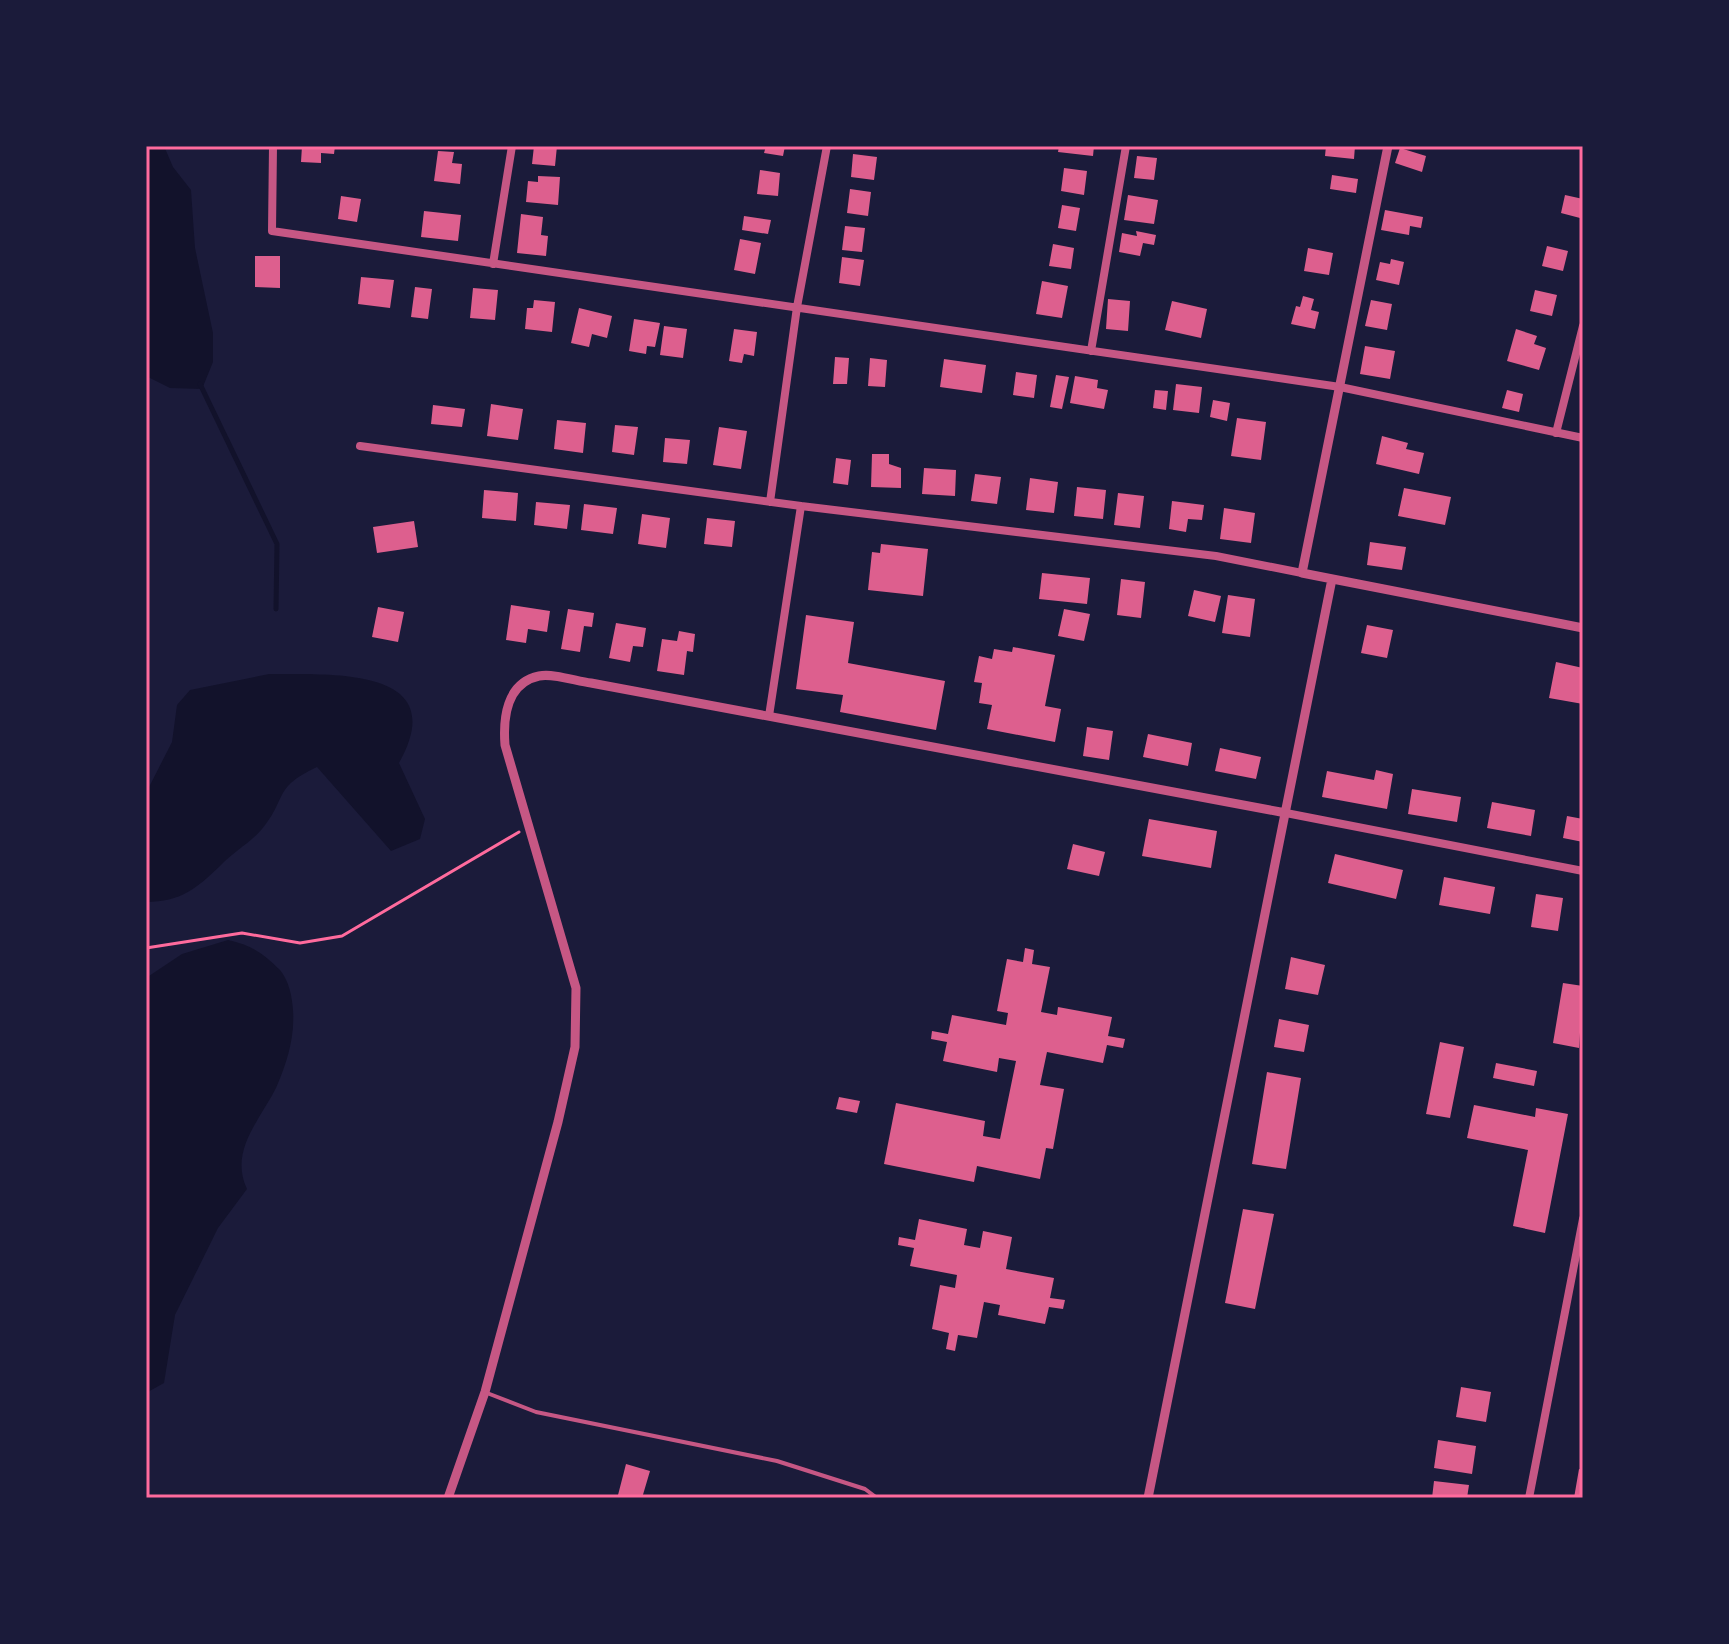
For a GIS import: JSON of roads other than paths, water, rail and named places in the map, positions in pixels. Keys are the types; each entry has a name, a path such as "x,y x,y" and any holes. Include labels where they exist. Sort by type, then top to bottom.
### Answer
{"street":[{"path":"273,146 272,231 1340,387 1583,438"},
{"path":"493,264 512,146"},
{"path":"770,502 797,307 827,146"},
{"path":"1091,351 1126,146"},
{"path":"1302,573 1388,146"},
{"path":"1556,433 1583,326"},
{"path":"360,446 801,506 1216,556 1583,628"},
{"path":"769,716 801,506"},
{"path":"1148,1498 1332,579"},
{"path":"448,1498 485,1392 558,1122 575,1047 576,988 505,745 503,717 515,690 539,676 769,716 1583,871"},
{"path":"1529,1498 1583,1219"}],"lane":[{"path":"485,1392 536,1412 777,1461 865,1489 877,1498"}],"waterway":[{"path":"200,384 277,544 276,609"}]}
